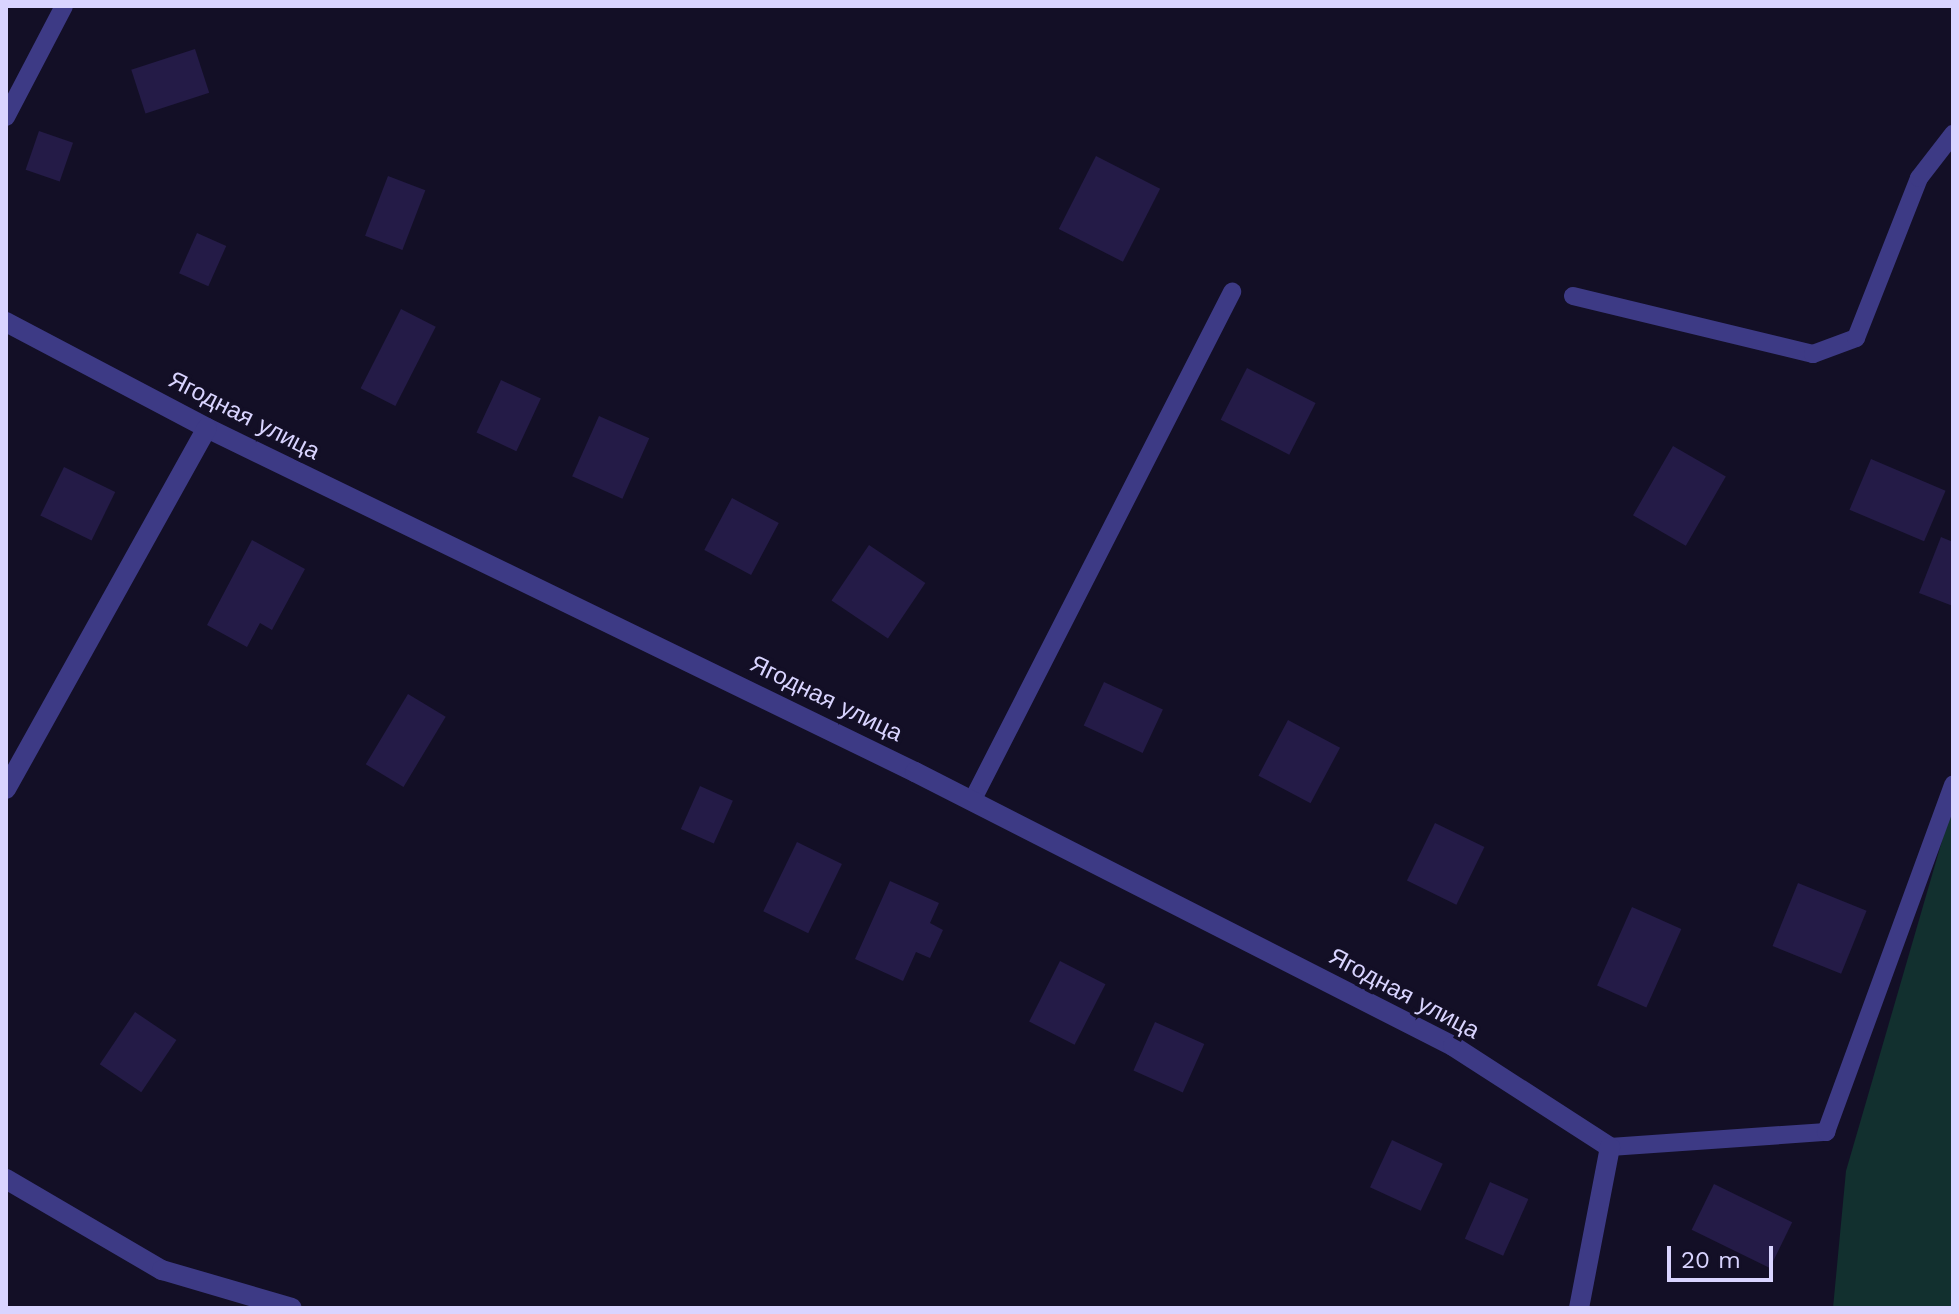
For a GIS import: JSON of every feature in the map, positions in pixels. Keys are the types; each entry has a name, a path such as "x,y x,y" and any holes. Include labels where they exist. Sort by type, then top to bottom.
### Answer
{"street":[{"name":"Ягодная улица","path":"6,322 207,428 972,801 1453,1046 1610,1147"},
{"path":"6,789 207,428"},
{"path":"1579,1308 1610,1147"},
{"path":"6,1179 162,1270 292,1308"}],"lane":[{"path":"6,117 64,6"},
{"path":"1573,296 1813,354 1856,338 1919,178 1953,134"},
{"path":"972,801 1232,292"},
{"path":"1610,1147 1826,1132 1953,785"}],"green space":[{"path":"1953,803 1953,1308 1833,1308 1846,1171"}],"building":[{"path":"195,49 209,93 145,113 131,70"},
{"path":"39,131 73,143 60,181 26,170"},
{"path":"1096,156 1160,189 1123,262 1059,229"},
{"path":"388,176 425,190 402,250 365,236"},
{"path":"197,233 226,246 208,286 179,273"},
{"path":"401,309 436,327 395,406 361,388"},
{"path":"1247,368 1316,403 1289,455 1221,420"},
{"path":"501,380 541,399 516,451 476,433"},
{"path":"599,416 649,438 622,499 572,476"},
{"path":"1673,446 1726,476 1686,546 1633,515"},
{"path":"1871,459 1946,491 1924,541 1850,510"},
{"path":"64,467 115,492 92,541 40,516"},
{"path":"732,498 779,523 751,575 704,550"},
{"path":"1941,537 1953,542 1953,606 1919,593"},
{"path":"252,540 305,569 272,630 260,623 247,647 207,625"},
{"path":"869,545 925,583 888,639 832,601"},
{"path":"1104,682 1163,709 1143,753 1084,726"},
{"path":"408,694 446,717 403,787 366,764"},
{"path":"1288,720 1340,748 1311,803 1258,776"},
{"path":"700,786 733,801 714,844 681,829"},
{"path":"1435,823 1484,847 1456,905 1407,881"},
{"path":"797,842 842,864 808,933 763,911"},
{"path":"890,881 939,903 930,923 943,930 930,958 916,952 903,981 855,959"},
{"path":"1798,883 1867,911 1841,974 1773,946"},
{"path":"1632,907 1681,929 1646,1008 1597,986"},
{"path":"1060,961 1105,984 1075,1045 1029,1022"},
{"path":"135,1012 176,1040 141,1092 100,1064"},
{"path":"1155,1022 1204,1044 1183,1092 1133,1070"},
{"path":"1392,1140 1443,1164 1421,1211 1370,1187"},
{"path":"1490,1182 1528,1199 1503,1256 1465,1239"},
{"path":"1714,1184 1792,1222 1770,1268 1692,1230"}]}
